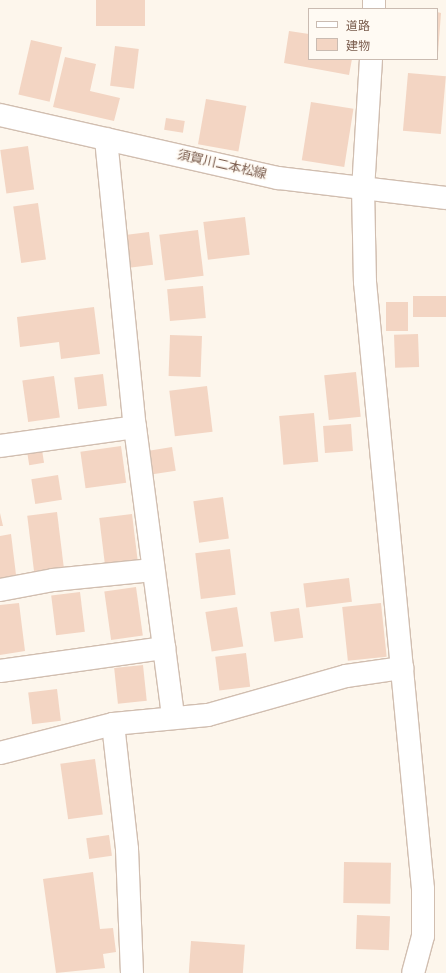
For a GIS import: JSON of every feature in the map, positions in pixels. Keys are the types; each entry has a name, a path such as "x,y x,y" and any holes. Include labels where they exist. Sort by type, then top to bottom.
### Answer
{"street":[{"path":"371,60 363,188 364,282 423,889 423,936 413,973"},
{"name":"須賀川二本松線","path":"0,115 278,178 446,198"},
{"path":"106,139 134,427 173,717"},
{"path":"0,446 134,427"},
{"path":"0,590 53,580 153,570"},
{"path":"0,671 164,648"},
{"path":"0,753 113,724 173,717 208,715 346,676 402,668"},
{"path":"113,724 127,850 132,973"}],"building":[{"path":"96,0 145,0 145,26 96,26"},
{"path":"438,12 441,13 438,53"},
{"path":"289,31 308,34 308,60 352,60 349,75 284,63"},
{"path":"31,40 62,47 50,102 18,95"},
{"path":"115,46 139,49 134,89 110,86"},
{"path":"65,57 96,64 90,91 120,98 114,121 53,107"},
{"path":"408,73 446,76 441,134 403,131"},
{"path":"206,99 246,106 238,151 198,144"},
{"path":"311,102 353,109 344,167 302,160"},
{"path":"166,118 185,121 183,133 164,130"},
{"path":"28,146 34,190 6,193 0,150"},
{"path":"38,203 46,259 21,263 13,206"},
{"path":"245,217 250,255 208,260 203,222"},
{"path":"198,230 204,276 165,280 159,235"},
{"path":"149,232 153,265 127,268 123,235"},
{"path":"203,286 206,318 170,321 167,289"},
{"path":"413,296 446,296 446,317 413,317"},
{"path":"386,302 408,302 408,331 386,331"},
{"path":"94,307 100,354 61,359 59,342 20,347 17,317"},
{"path":"418,334 419,367 395,368 394,335"},
{"path":"170,335 202,336 201,377 169,376"},
{"path":"356,372 361,417 329,420 324,375"},
{"path":"103,374 107,406 78,409 74,378"},
{"path":"54,376 60,418 28,422 22,380"},
{"path":"207,386 213,432 175,436 169,391"},
{"path":"314,413 318,462 283,465 279,416"},
{"path":"351,424 353,451 325,453 323,426"},
{"path":"121,446 126,483 86,488 80,452"},
{"path":"172,447 176,471 151,475 147,451"},
{"path":"42,450 44,463 29,465 27,452"},
{"path":"58,475 62,500 35,504 31,479"},
{"path":"223,497 229,539 199,543 193,501"},
{"path":"57,512 64,568 34,571 27,516"},
{"path":"0,513 3,526 0,526"},
{"path":"132,514 138,563 105,567 99,518"},
{"path":"11,534 17,583 0,586 0,536"},
{"path":"230,549 236,595 201,599 195,553"},
{"path":"349,578 352,602 306,607 303,584"},
{"path":"136,587 143,636 111,640 104,591"},
{"path":"80,592 85,632 56,635 51,596"},
{"path":"19,603 25,651 0,655 0,605"},
{"path":"381,603 387,657 348,661 342,607"},
{"path":"237,607 243,647 212,652 205,612"},
{"path":"299,608 303,638 274,642 270,612"},
{"path":"246,653 250,687 219,691 215,657"},
{"path":"143,665 147,701 118,704 114,668"},
{"path":"57,689 61,721 32,724 28,693"},
{"path":"95,759 103,814 68,819 60,764"},
{"path":"109,835 112,856 89,859 86,838"},
{"path":"344,862 391,863 390,904 343,903"},
{"path":"93,872 100,929 113,928 116,952 103,954 105,968 56,973 43,879"},
{"path":"357,915 390,916 389,950 356,949"},
{"path":"191,941 245,945 243,973 189,973"}]}
